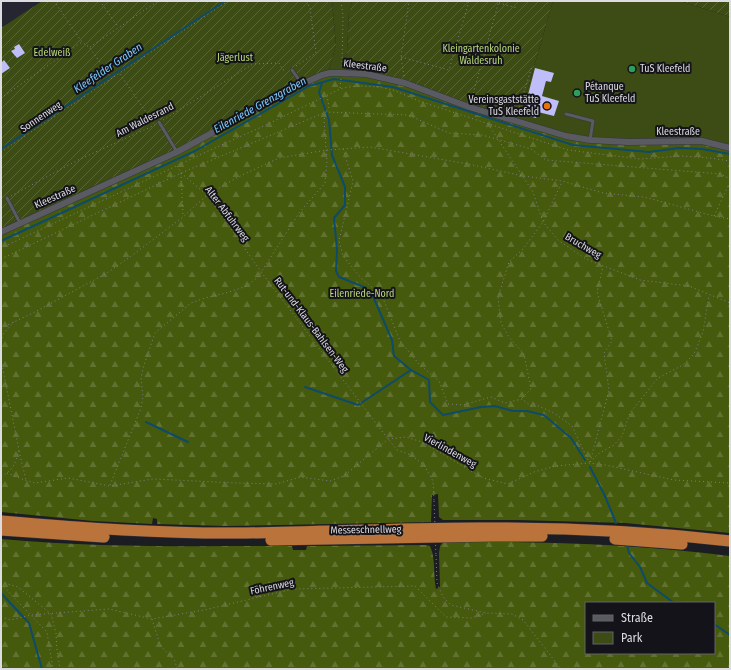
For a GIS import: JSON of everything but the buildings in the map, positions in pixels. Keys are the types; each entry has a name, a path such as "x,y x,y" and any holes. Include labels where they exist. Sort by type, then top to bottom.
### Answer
{"highway":[{"name":"Messeschnellweg","path":"1,521 108,530 246,533 547,528 658,534 730,541"},
{"name":"Messeschnellweg","path":"1,530 177,540 548,536 658,542 730,549"}],"street":[{"name":"Kleestraße","path":"1,232 177,152 302,84 322,75 366,74 405,83 469,107 566,136 590,140 628,142 702,141 730,148"}],"lane":[{"path":"292,70 302,84"},
{"path":"566,114 593,121 590,140"},
{"path":"159,122 177,152"},
{"path":"7,198 20,223"}],"path":[{"path":"54,1 82,42 89,47 112,78"},
{"path":"100,1 118,27"},
{"path":"89,47 158,1"},
{"name":"Sonnenweg","path":"1,152 228,1"},
{"path":"292,70 316,53 310,8 306,1"},
{"path":"1,248 340,89 342,75 343,16 341,1"},
{"path":"405,83 401,57 409,1"},
{"path":"401,57 449,70 469,1"},
{"path":"469,107 499,2 518,8"},
{"path":"1,98 82,42"},
{"name":"Am Waldesrand","path":"7,198 78,160 154,125 253,64 279,63 283,70 292,70"},
{"path":"516,121 532,66"},
{"path":"120,74 154,125"},
{"name":"Rut-und-Klaus-Bahlsen-Weg","path":"327,96 329,108 326,112 324,120 327,150 325,183 299,213 262,273 397,450 411,455 424,464 433,480 437,583 443,597 452,605 486,613"},
{"path":"1,259 181,172 326,112 408,115 449,133 482,135 531,148 546,160 721,174 730,178"},
{"name":"Bruchweg","path":"488,124 533,192 543,222 558,240 586,259 640,280 689,286 730,304"},
{"path":"1,328 33,313 107,273 183,217 207,195 238,177 279,158 327,150 370,147 468,164 523,176 562,181 603,193 644,197 730,219"},
{"path":"343,148 353,181 340,241 343,256 361,278 382,296 400,342 419,364 439,381 448,404 463,405 491,397 505,403 522,399 531,388 524,354 509,337 501,323 498,297 509,262 523,248 543,222 562,181"},
{"name":"Alter Abfuhrweg","path":"177,166 181,172 207,195 262,273"},
{"path":"181,172 183,217"},
{"path":"714,216 730,182"},
{"path":"590,463 609,390 604,353 612,341 597,292 604,266"},
{"path":"110,486 141,408 141,378 155,333 191,303 247,286 262,273"},
{"path":"590,463 598,454 614,444 622,436 630,414 658,378 683,365 694,354 702,332 709,295"},
{"path":"1,342 3,334 14,322"},
{"path":"1,360 19,450 27,481"},
{"path":"522,399 531,406 534,404 554,413 572,426 590,463"},
{"name":"Vierlindenweg","path":"388,439 406,437 422,442 483,478 508,484 534,472 556,466 590,463 674,480 730,483"},
{"path":"7,473 35,483 68,478 110,486 153,479 276,484 301,478 330,480 344,476 388,439"},
{"path":"1,477 15,464 19,450"},
{"path":"1,583 18,587 51,614 56,633 60,669"},
{"path":"1,583 46,632 53,669"},
{"name":"Föhrenweg","path":"1,617 11,620 31,615 109,609 152,619 204,610 293,589 408,586 415,586 446,617 472,618 486,613"},
{"path":"486,613 512,614 523,620 561,669"},
{"path":"152,619 160,645 175,662 177,669"}],"shaded area":[{"path":"1,1 42,1 1,28"}],"green space":[{"name":"Jägerlust","path":"42,1 332,1 336,45 329,70 322,75 193,144 1,232 1,28"},
{"path":"332,1 352,1 349,12 346,73 329,70 336,45"},
{"name":"Kleingartenkolonie Waldesruh","path":"352,1 553,1 518,122 405,83 346,73 349,12"},
{"name":"TuS Kleefeld","path":"553,1 680,1 730,17 730,148 702,141 590,140 518,122"},
{"path":"680,1 730,1 730,17"},
{"name":"Eilenriede-Nord","path":"366,74 702,141 730,148 730,533 625,523 518,520 443,520 439,517 438,494 432,495 431,522 225,526 157,524 157,519 153,518 152,524 93,521 1,512 1,232 322,75"},
{"path":"1,539 110,545 292,546 293,550 306,550 307,546 426,545 430,546 432,551 436,589 440,587 439,553 440,546 443,542 587,544 730,556 730,669 1,669"}],"waterway":[{"name":"Kleefelder Graben","path":"1,149 225,1"},
{"name":"Eilenriede Grenzgraben","path":"1,241 195,151 309,86 334,79 393,87 573,145 649,152 679,148 702,149 730,154"},
{"path":"322,83 319,92 329,120 332,155 345,187 345,205 334,218 337,250 336,271 339,277 364,287 372,294 392,340 394,356 411,370 429,380 430,402 443,415 481,407 495,406 513,411 527,411 544,415 571,438 585,460"},
{"path":"305,387 358,405 411,370"},
{"path":"146,422 188,442"},
{"path":"590,467 605,496 616,523"},
{"path":"627,545 629,553 640,567 647,583 673,602"},
{"path":"1,593 29,623 42,669"},
{"path":"715,625 730,635"}],"place":[{"name":"TuS Kleefeld","path":"632,69"},
{"name":"Pétanque TuS Kleefeld","path":"577,93"},
{"name":"Vereinsgaststätte TuS Kleefeld","path":"547,106"}],"park label":[{"name":"Edelweiß","path":"52,53"}]}
